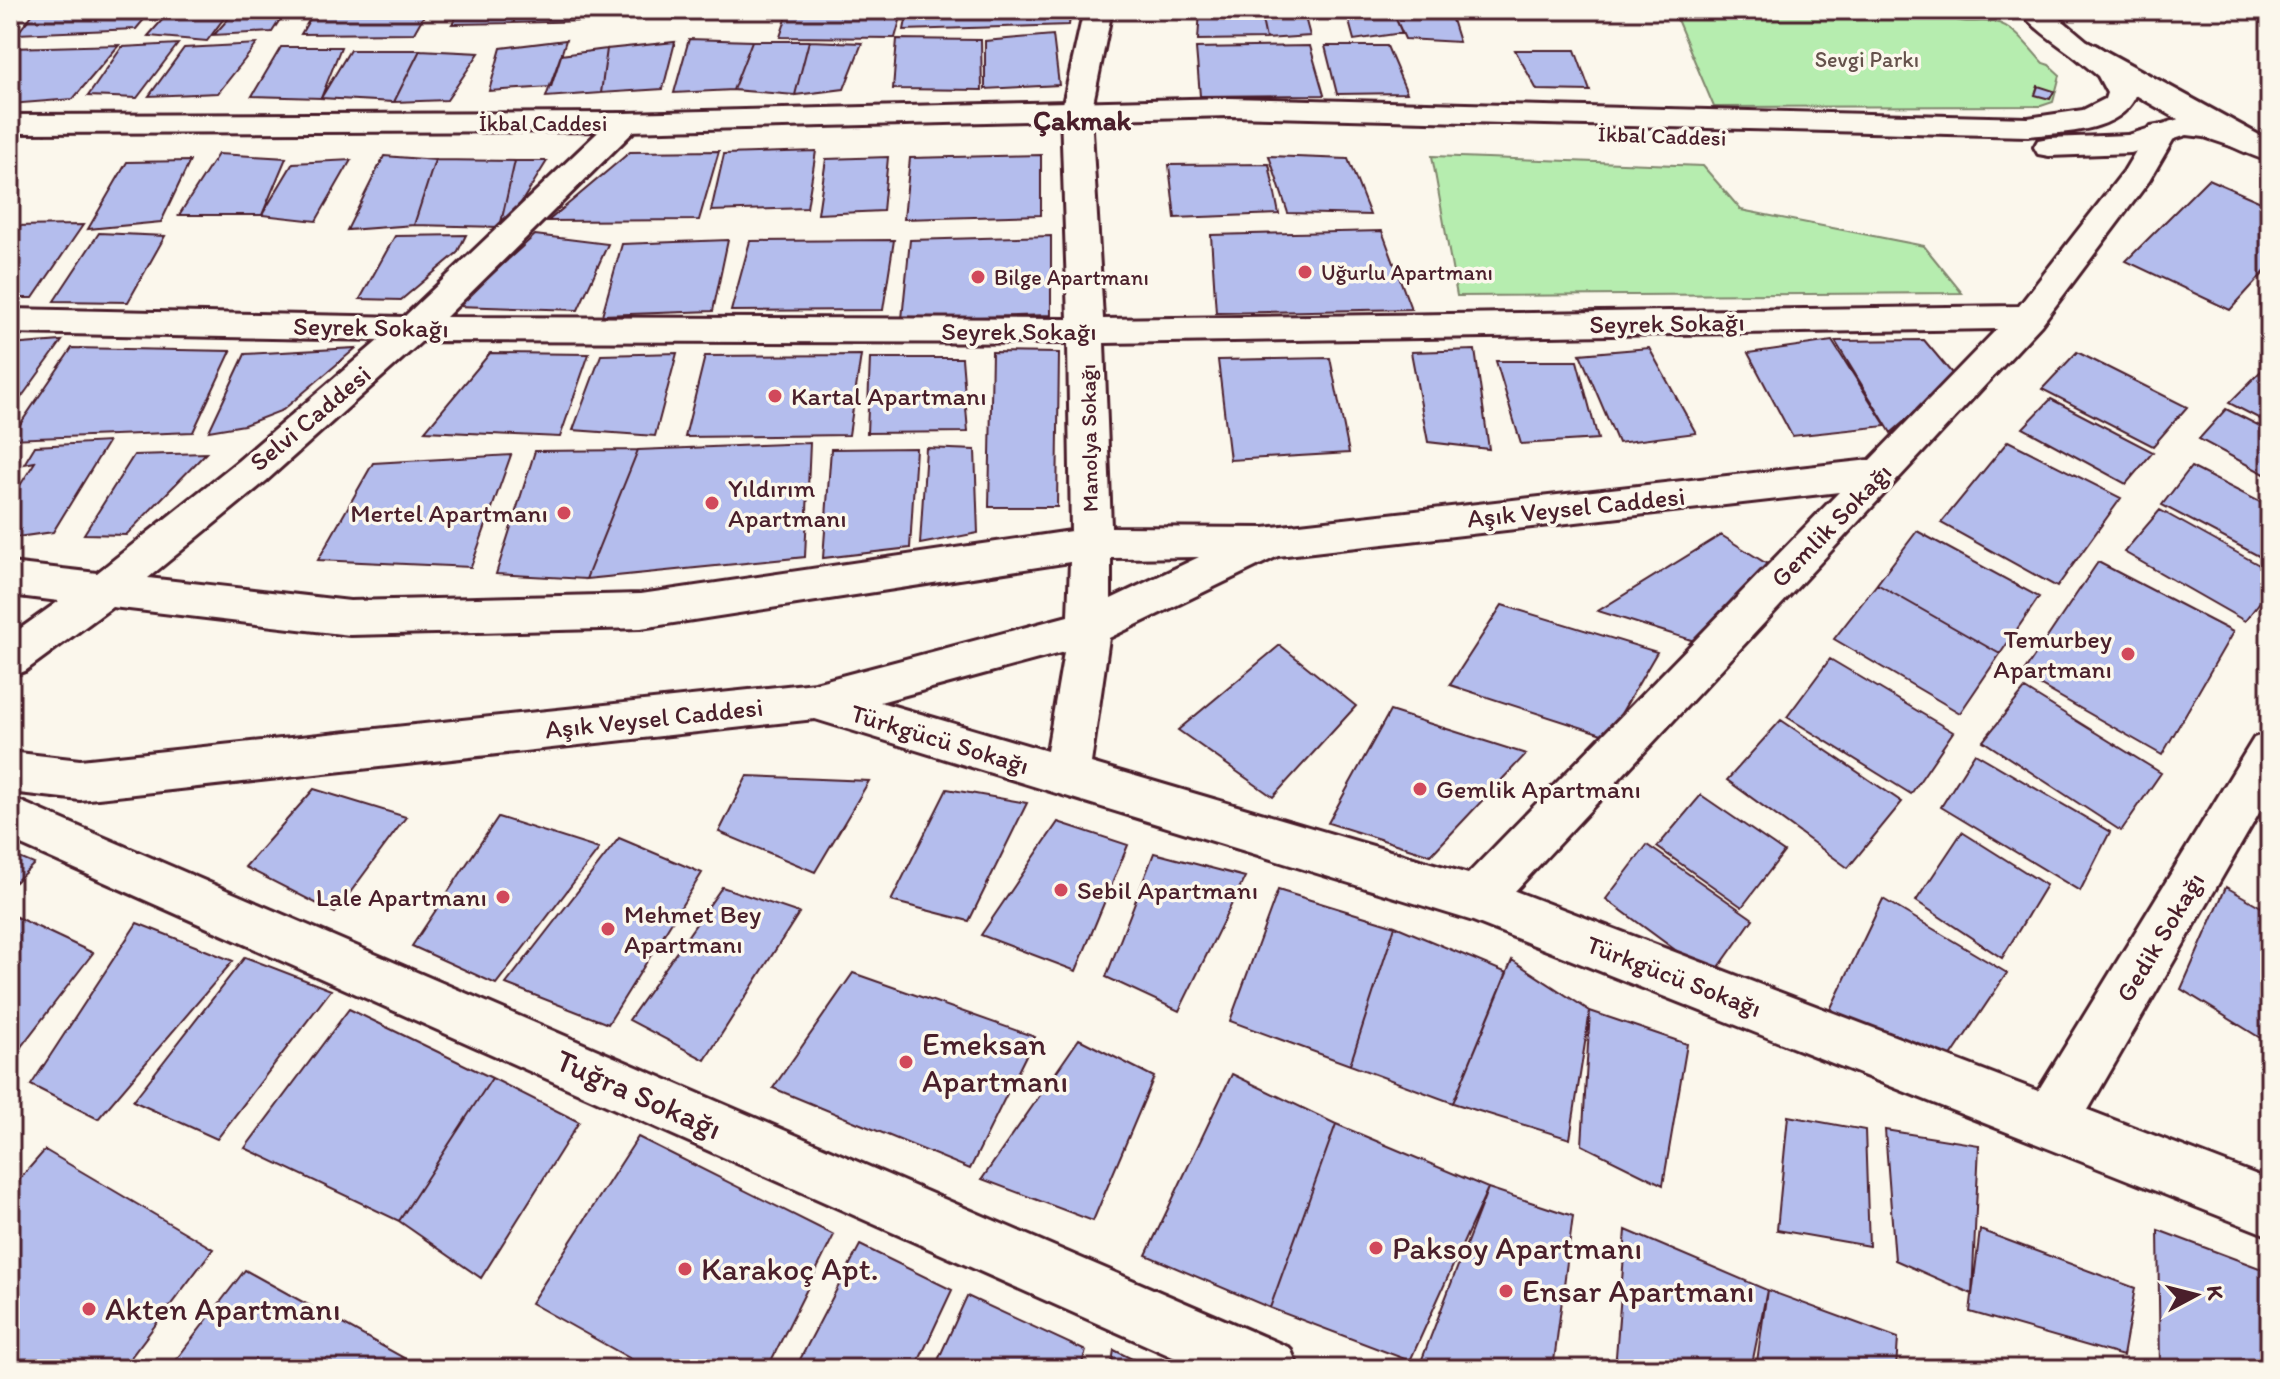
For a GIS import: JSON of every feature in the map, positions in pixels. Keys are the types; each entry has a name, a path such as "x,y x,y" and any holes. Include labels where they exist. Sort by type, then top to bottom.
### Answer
{"street":[{"name":"Manolya Sokağı","path":"1089,628 1091,543 1086,331 1076,113 1098,10"},
{"path":"2046,11 2077,47 2118,80 2122,91 2120,100 2146,100 2170,111 2175,118 2174,125 2162,133"},
{"path":"2077,47 2257,147"},
{"name":"İkbal Caddesi","path":"10,124 626,122 1230,107 2028,127 2090,120 2112,109 2120,100"},
{"name":"İkbal Caddesi","path":"1076,113 1246,122 2008,148 2131,144 2162,133 2198,126 2257,147"},
{"name":"Selvi Caddesi","path":"10,659 105,592 412,329 518,231 626,122"},
{"name":"Gemlik Sokağı","path":"1476,899 2029,317 2138,174 2162,133"},
{"name":"Seyrek Sokağı","path":"10,321 412,329 1086,331 2029,317"},
{"name":"Aşık Veysel Caddesi","path":"10,579 350,618 641,611 1091,543 1271,541 1881,473"},
{"name":"Aşık Veysel Caddesi","path":"10,772 80,780 815,701 1089,628 1271,541"},
{"name":"Türkgücü Sokağı","path":"1066,777 1089,628"},
{"name":"Türkgücü Sokağı","path":"815,701 1476,899 2270,1208"},
{"name":"Gedik Sokağı","path":"2050,1123 2270,752"},
{"name":"Tuğra Sokağı","path":"10,818 1269,1369"}],"green space":[{"name":"Sevgi Parkı","path":"1673,10 1939,10 1960,21 2001,24 2021,38 2043,63 2060,75 2053,102 2041,106 1714,107"},
{"path":"1432,156 1703,166 1741,210 1924,246 1962,293 1457,296"}],"building":[{"path":"36,10 152,10 136,29 17,34"},
{"path":"171,10 230,10 207,41 148,36"},
{"path":"236,10 286,10 272,32 214,35"},
{"path":"315,10 427,10 414,33 301,34"},
{"path":"461,10 519,10 513,23 452,24"},
{"path":"519,10 591,10 587,21 513,23"},
{"path":"789,10 903,10 895,38 780,37"},
{"path":"908,10 1071,10 1069,25 904,30"},
{"path":"1200,10 1260,10 1266,39 1198,40"},
{"path":"1260,10 1303,10 1310,36 1266,39"},
{"path":"1346,10 1392,10 1402,33 1354,40"},
{"path":"1392,10 1449,10 1459,42 1405,39"},
{"path":"1053,35 1059,85 985,89 985,41"},
{"path":"689,39 752,41 733,90 674,93"},
{"path":"897,39 981,40 982,90 893,89"},
{"path":"566,40 551,87 489,91 501,48"},
{"path":"752,41 809,41 795,95 733,90"},
{"path":"809,41 862,43 844,89 795,95"},
{"path":"675,42 663,89 601,93 607,49"},
{"path":"178,44 137,98 88,96 122,47"},
{"path":"257,44 218,93 149,96 184,48"},
{"path":"119,45 73,99 10,104 10,48"},
{"path":"1310,46 1324,95 1200,96 1196,48"},
{"path":"1325,46 1387,46 1407,93 1337,94"},
{"path":"281,47 341,47 321,98 252,96"},
{"path":"607,49 601,93 546,97 561,55"},
{"path":"350,50 420,50 394,102 321,98"},
{"path":"420,50 479,53 447,100 394,102"},
{"path":"1515,50 1575,50 1590,91 1537,90"},
{"path":"2038,86 2054,91 2050,99 2035,95"},
{"path":"719,151 699,220 548,221 630,152"},
{"path":"816,151 807,208 711,211 724,154"},
{"path":"218,154 286,158 262,215 179,215"},
{"path":"1041,155 1041,215 904,219 910,158"},
{"path":"384,156 435,160 414,225 347,230"},
{"path":"1269,156 1348,159 1370,215 1288,213"},
{"path":"888,157 883,211 818,214 826,159"},
{"path":"351,160 316,221 262,215 293,163"},
{"path":"435,160 515,161 500,227 414,225"},
{"path":"190,161 161,222 88,229 127,162"},
{"path":"515,161 547,161 519,206 500,227"},
{"path":"1269,164 1279,214 1175,218 1169,165"},
{"path":"2208,179 2270,206 2270,266 2230,310 2126,261"},
{"path":"83,225 33,298 10,298 10,226"},
{"name":"Uğurlu Apartmanı","path":"1382,231 1411,309 1216,313 1211,235"},
{"path":"99,233 165,236 128,302 54,301"},
{"path":"466,235 457,253 401,300 360,299 395,236"},
{"path":"535,235 608,244 578,310 457,306"},
{"name":"Bilge Apartmanı","path":"1051,236 1051,315 902,319 910,240"},
{"path":"728,240 713,311 602,315 622,244"},
{"path":"894,240 883,310 731,311 750,241"},
{"path":"1924,340 1955,377 1891,433 1835,341"},
{"path":"62,341 10,413 10,345"},
{"path":"1832,341 1886,426 1792,436 1748,353"},
{"path":"72,348 231,351 193,432 10,439"},
{"path":"356,348 283,410 244,425 209,431 245,354"},
{"path":"1649,348 1696,433 1618,443 1580,354"},
{"path":"1475,350 1489,449 1428,442 1411,352"},
{"path":"992,352 1059,353 1057,507 989,507"},
{"path":"2077,352 2187,407 2153,446 2042,389"},
{"path":"490,353 589,354 560,437 425,431"},
{"path":"677,353 655,436 573,430 601,355"},
{"name":"Kartal Apartmanı","path":"861,355 849,435 685,437 705,356"},
{"path":"870,358 962,358 968,432 867,433"},
{"path":"1330,358 1349,453 1230,460 1218,360"},
{"path":"1496,361 1577,361 1598,439 1521,444"},
{"path":"2270,362 2270,424 2229,403"},
{"path":"2051,399 2153,452 2126,484 2023,428"},
{"path":"2226,409 2270,431 2270,477 2199,439"},
{"path":"2008,441 2121,498 2057,587 1941,523"},
{"path":"108,442 53,532 10,538 10,501 35,462 24,464 35,446"},
{"name":"Yıldırım Apartmanı","path":"810,443 805,557 586,579 638,450"},
{"path":"916,448 910,548 823,558 831,449"},
{"path":"926,448 975,450 978,533 920,544"},
{"name":"Mertel Apartmanı","path":"638,450 586,579 496,574 535,451"},
{"path":"206,453 126,535 84,534 134,455"},
{"path":"511,455 471,567 318,560 373,463"},
{"path":"2191,467 2270,507 2270,562 2162,505"},
{"path":"2160,510 2270,571 2270,589 2245,621 2124,552"},
{"path":"1917,531 2039,597 2000,654 1877,584"},
{"path":"1721,535 1778,571 1701,643 1598,611"},
{"name":"Temurbey Apartmanı","path":"2098,562 2233,632 2162,755 2022,675"},
{"path":"1877,584 2000,654 1960,713 1834,639"},
{"path":"1502,605 1657,652 1608,736 1450,685"},
{"path":"1280,645 1356,706 1273,797 1178,730"},
{"path":"1830,659 1953,732 1911,794 1787,717"},
{"path":"2025,689 2161,773 2121,831 1983,741"},
{"name":"Gemlik Apartmanı","path":"1390,711 1526,754 1431,855 1328,823"},
{"path":"1781,720 1902,802 1848,868 1727,780"},
{"path":"1975,753 2110,832 2080,891 1941,807"},
{"path":"747,776 869,781 815,872 719,832"},
{"path":"314,789 406,817 335,913 245,867"},
{"path":"947,789 1027,803 969,921 891,901"},
{"path":"1701,795 1784,852 1742,907 1657,847"},
{"name":"Lale Apartmanı","path":"498,817 599,849 496,984 412,946"},
{"name":"Sebil Apartmanı","path":"1058,822 1128,845 1076,971 981,935"},
{"path":"1962,832 2046,885 2002,958 1916,901"},
{"name":"Mehmet Bey Apartmanı","path":"619,838 702,873 608,1024 506,984"},
{"path":"1647,845 1753,919 1712,977 1606,899"},
{"path":"1154,853 1245,877 1179,1011 1106,977"},
{"path":"10,854 34,864 10,887"},
{"path":"722,887 799,913 705,1060 629,1020"},
{"path":"2226,887 2270,912 2270,1044 2181,989"},
{"path":"1278,890 1395,926 1350,1065 1230,1021"},
{"path":"1883,899 2007,973 1946,1064 1828,1014"},
{"path":"10,914 93,953 10,1061"},
{"path":"137,923 233,961 98,1119 31,1085"},
{"path":"1395,926 1507,973 1453,1103 1350,1065"},
{"path":"245,957 331,990 217,1139 133,1101"},
{"path":"1512,960 1590,1011 1570,1139 1453,1103"},
{"name":"Emeksan Apartmanı","path":"853,973 1035,1037 970,1169 773,1088"},
{"path":"349,1009 492,1078 399,1221 245,1148"},
{"path":"1590,1011 1687,1044 1663,1185 1582,1145"},
{"path":"1079,1039 1154,1077 1093,1221 982,1179"},
{"path":"1232,1074 1336,1124 1270,1308 1146,1255"},
{"path":"492,1078 579,1122 481,1278 399,1221"},
{"path":"1788,1116 1865,1130 1869,1246 1777,1230"},
{"name":"Paksoy Apartmanı","path":"1336,1124 1488,1188 1410,1361 1270,1308"},
{"path":"1885,1130 1979,1145 1972,1294 1895,1260"},
{"name":"Karakoç Apt.","path":"638,1137 834,1235 767,1369 649,1369 531,1303"},
{"name":"Akten Apartmanı","path":"45,1150 213,1249 122,1369 10,1369 10,1190"},
{"name":"Ensar Apartmanı","path":"1488,1188 1573,1216 1553,1369 1419,1367"},
{"path":"1626,1230 1767,1290 1751,1369 1615,1369"},
{"path":"1980,1230 2135,1288 2123,1356 1970,1312"},
{"path":"2158,1230 2270,1272 2270,1369 2160,1369"},
{"path":"860,1245 952,1290 915,1369 795,1369"},
{"path":"245,1270 415,1364 412,1369 169,1369"},
{"path":"1767,1290 1898,1338 1896,1369 1756,1369"},
{"path":"967,1296 1086,1351 1080,1369 934,1369"},
{"path":"1114,1350 1152,1369 1111,1369"}],"place":[{"name":"Uğurlu Apartmanı","path":"1305,272"},
{"name":"Bilge Apartmanı","path":"978,277"},
{"name":"Kartal Apartmanı","path":"775,396"},
{"name":"Yıldırım Apartmanı","path":"712,503"},
{"name":"Mertel Apartmanı","path":"564,513"},
{"name":"Temurbey Apartmanı","path":"2128,654"},
{"name":"Gemlik Apartmanı","path":"1420,789"},
{"name":"Sebil Apartmanı","path":"1061,890"},
{"name":"Lale Apartmanı","path":"503,897"},
{"name":"Mehmet Bey Apartmanı","path":"608,929"},
{"name":"Emeksan Apartmanı","path":"906,1062"},
{"name":"Paksoy Apartmanı","path":"1376,1248"},
{"name":"Karakoç Apt.","path":"685,1269"},
{"name":"Ensar Apartmanı","path":"1506,1291"},
{"name":"Akten Apartmanı","path":"89,1309"}],"district":[{"name":"Çakmak","path":"1082,120"}]}
